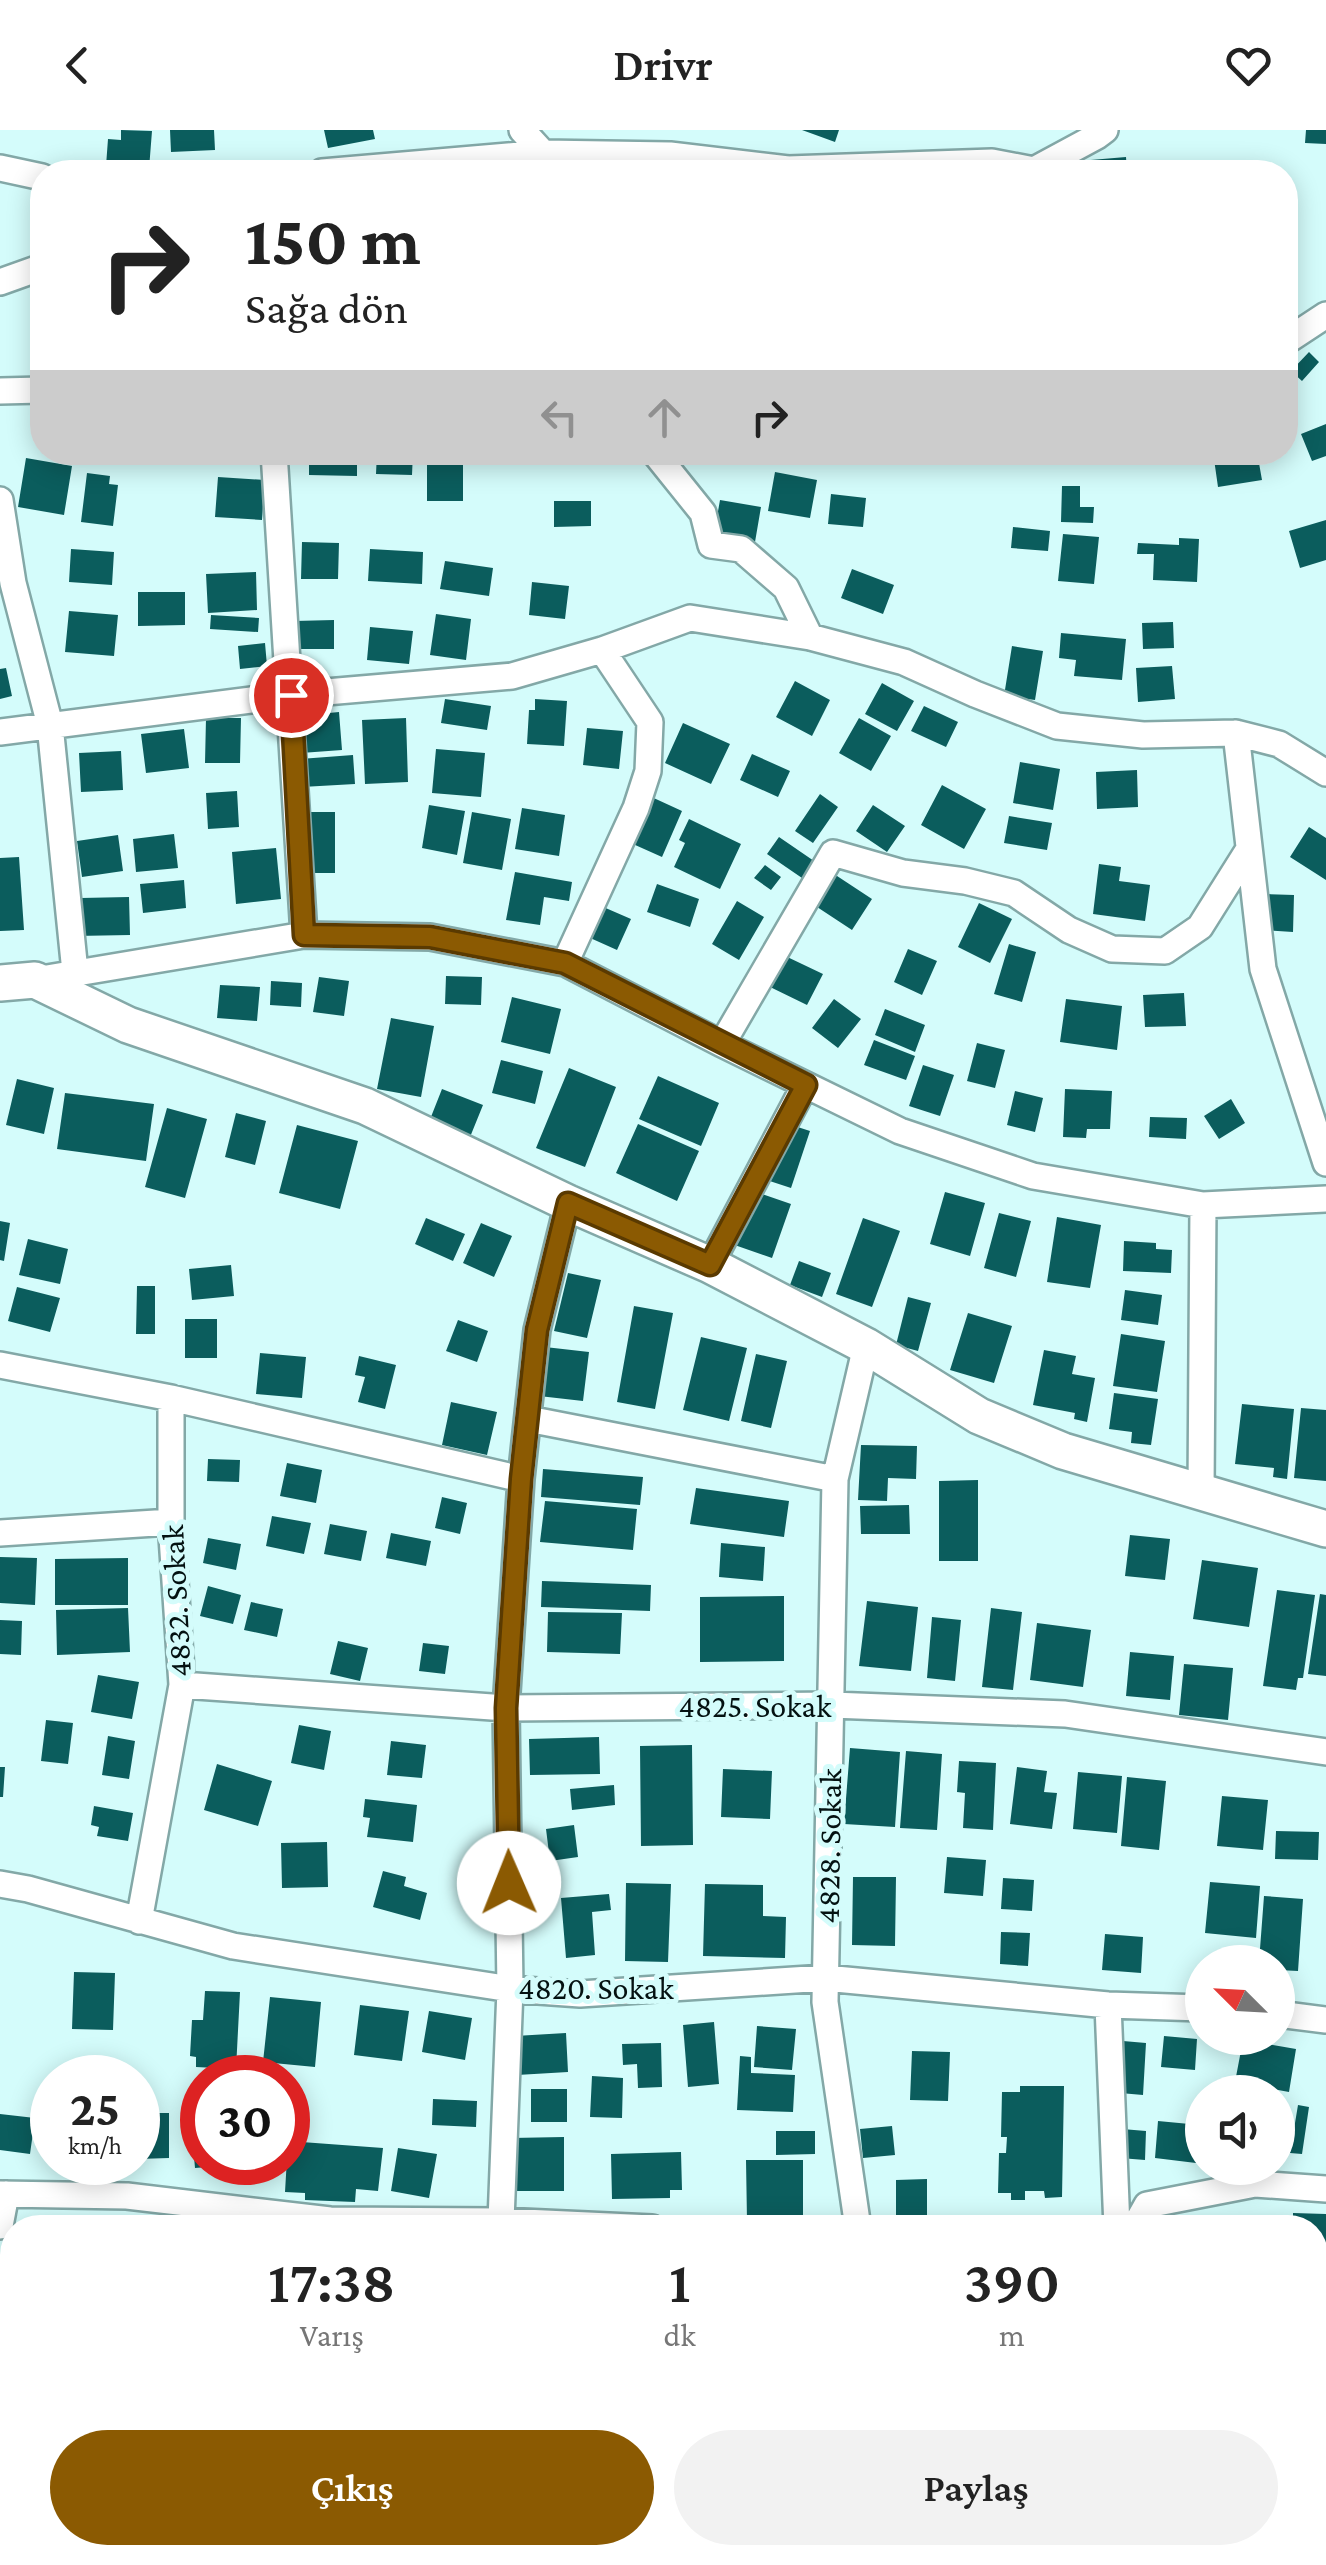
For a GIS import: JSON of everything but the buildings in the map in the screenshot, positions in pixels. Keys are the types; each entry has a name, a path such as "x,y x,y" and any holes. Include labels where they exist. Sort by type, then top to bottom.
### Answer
{"street":[{"path":"522,130 543,153"},
{"path":"1055,160 1104,130"},
{"path":"462,160 543,153 709,160"},
{"path":"0,168 30,174"},
{"path":"0,282 30,271"},
{"path":"1298,333 1326,314"},
{"path":"0,391 30,390"},
{"path":"275,465 304,935"},
{"path":"665,465 703,512 710,546 740,550 786,588 810,637"},
{"path":"0,500 13,583 50,725 75,972"},
{"path":"0,732 291,695 512,676 602,650 690,618 810,637 904,662 1058,726 1143,735 1236,733 1278,744 1326,774"},
{"path":"565,963 636,808 648,771 650,722 602,650"},
{"path":"1236,733 1262,969 1326,1163"},
{"path":"722,1044 834,853 902,873 966,881 1014,893 1070,930 1112,948 1165,951 1200,927 1249,848"},
{"path":"18,982 304,935 430,937 565,963 900,1131 1033,1176 1204,1204 1326,1199"},
{"path":"18,982 128,1025 365,1106 568,1203 710,1265 866,1346 979,1416 1062,1451 1326,1529"},
{"path":"710,1265 806,1085"},
{"path":"501,2215 510,1989 506,1708 521,1479 537,1330 568,1203"},
{"path":"1201,1492 1204,1204"},
{"name":"4828. Sokak","path":"856,2215 825,2002 835,1479 866,1346"},
{"path":"0,1365 171,1398 521,1479"},
{"name":"4832. Sokak","path":"140,1921 182,1684 171,1522 171,1398"},
{"path":"528,1419 835,1479"},
{"path":"0,1533 171,1522"},
{"name":"4825. Sokak","path":"182,1684 506,1708 832,1705 1065,1714 1326,1752"},
{"name":"4820. Sokak","path":"0,1884 233,1946 510,1989 580,1994 826,1978 1108,2005 1185,2007"},
{"path":"1108,2005 1116,2215"},
{"path":"1295,2016 1326,2020"},
{"path":"1141,2215 1147,2205 1256,2184 1326,2189"},
{"path":"3,2194 127,2196 265,2215"}],"route":[{"path":"291,695 304,935 430,937 565,963 806,1085 710,1265 568,1203 537,1330 521,1479 506,1708 509,1883"}]}
